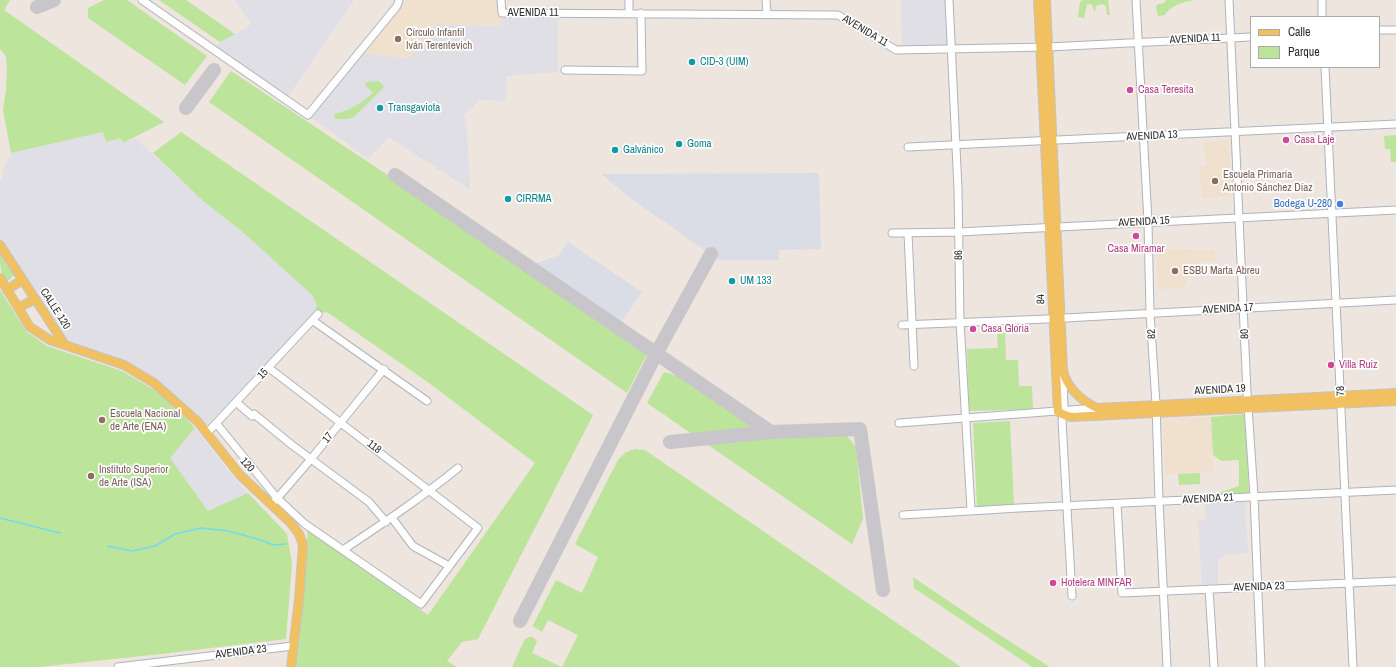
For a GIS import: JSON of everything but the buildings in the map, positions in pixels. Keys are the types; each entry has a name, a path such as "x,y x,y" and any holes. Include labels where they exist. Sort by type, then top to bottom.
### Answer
{"main road":[{"name":"84","path":"1038,0 1044,47 1062,412"},
{"name":"84","path":"1044,47 1046,0"},
{"name":"CALLE 120","path":"0,246 65,345"},
{"name":"CALLE 120","path":"0,278 30,327 50,340 65,345"},
{"path":"7,290 22,280"},
{"path":"18,308 35,299"},
{"name":"84","path":"1057,318 1063,371"},
{"name":"120","path":"65,345 124,365 154,383 198,422 240,475 290,522 299,534 303,545 291,667"},
{"path":"1063,371 1066,379 1076,394 1082,400 1097,408"},
{"name":"AVENIDA 19","path":"1341,399 1396,392"},
{"name":"AVENIDA 19","path":"1097,408 1156,408 1341,399 1396,400"},
{"name":"AVENIDA 19","path":"1062,412 1072,417 1156,408"}],"street":[{"path":"142,0 308,115 397,6 399,0"},
{"name":"AVENIDA 11","path":"501,0 502,13 838,15 896,50 1044,47 1250,37"},
{"path":"629,0 629,13"},
{"path":"766,0 767,14"},
{"name":"86","path":"949,0 959,232 960,322 971,510"},
{"name":"82","path":"1136,0 1142,136 1148,222 1150,313 1168,667"},
{"name":"80","path":"1229,0 1248,404 1254,496 1261,667"},
{"path":"1322,0 1322,16"},
{"path":"565,70 642,71 641,13"},
{"path":"1380,30 1396,30"},
{"name":"78","path":"1325,68 1337,303 1344,493 1354,667"},
{"name":"AVENIDA 13","path":"908,148 1328,126 1396,124"},
{"name":"AVENIDA 15","path":"892,233 959,232 1396,210"},
{"path":"908,233 914,366"},
{"name":"AVENIDA 17","path":"912,324 1396,300"},
{"name":"15","path":"207,433 318,314"},
{"path":"312,320 384,369 427,401"},
{"path":"902,325 912,324"},
{"name":"118","path":"269,368 478,528 449,566"},
{"name":"17","path":"271,505 311,459 384,369"},
{"path":"1062,412 1063,371"},
{"path":"236,402 252,416 254,414 369,502 389,520 413,546 449,566"},
{"path":"899,423 1062,412 1097,408"},
{"name":"84","path":"1062,412 1070,597"},
{"name":"120","path":"216,424 277,498 305,524 420,604 449,566"},
{"path":"342,550 389,520 458,468"},
{"name":"AVENIDA 21","path":"902,515 1065,505 1116,504 1396,490"},
{"name":"AVENIDA 23","path":"1116,504 1122,593 1396,581"},
{"path":"1209,589 1214,667"},
{"name":"AVENIDA 23","path":"118,667 293,646"}],"shaded area":[{"path":"234,0 354,0 287,98 215,48 220,42 248,27 251,23"},
{"name":"Círculo Infantil Iván Terentevich","path":"405,0 501,0 502,26 437,24 409,58 359,53"},
{"path":"901,0 949,0 951,50 902,50"},
{"path":"502,13 558,13 558,72 507,76 505,101 480,100 464,115 467,131 470,190 389,137 368,159 308,115 359,53 409,58 437,24 501,26"},
{"path":"103,132 106,142 120,138 123,143 135,138 202,200 263,250 312,295 317,305 314,314 203,429 154,383 124,365 65,345 0,245 0,181 2,180 3,170 11,153"},
{"name":"Escuela Primaria Antonio Sánchez Díaz","path":"1229,140 1231,196 1202,198 1199,166 1206,165 1204,142"},
{"path":"819,173 821,249 779,250 779,260 719,260 637,203 601,174"},
{"path":"568,242 642,292 618,327 529,266 559,255"},
{"name":"ESBU Marta Abreu","path":"1191,249 1196,251 1215,250 1216,261 1194,263 1195,268 1189,274 1183,288 1158,289 1156,250"},
{"path":"1211,417 1213,471 1165,474 1162,418"},
{"path":"195,428 230,473 248,493 208,511 170,458"},
{"path":"1245,501 1248,553 1224,555 1223,559 1218,560 1218,584 1202,584 1198,520 1206,519 1205,502"}],"green space":[{"path":"0,0 10,0 4,10 164,122 123,143 120,138 106,142 103,132 11,153 3,110 7,67 6,56 0,49"},
{"path":"104,0 127,0 207,56 185,85 88,18 88,8"},
{"path":"159,0 186,0 235,34 220,42"},
{"path":"1083,0 1108,0 1110,15 1107,15 1106,6 1102,4 1096,6 1095,12 1092,5 1087,4 1084,18 1078,17 1080,2"},
{"path":"1166,0 1195,0 1178,4 1170,9 1165,15 1158,16 1156,7 1158,4 1164,3"},
{"path":"231,71 472,231 647,354 627,393 209,102"},
{"path":"379,81 384,87 354,117 348,119 335,119 334,114 348,110 373,93 365,85 367,82"},
{"path":"181,132 593,415 478,639 462,642 447,661 457,667 294,667 308,530 428,615 535,463 429,383 327,312 314,314 317,305 312,295 245,234 202,200 153,153"},
{"path":"1396,135 1396,162 1391,162 1390,149 1385,149 1384,136"},
{"path":"0,254 14,275 8,281 2,273 0,266"},
{"name":"Instituto Superior de Arte (ISA)","path":"0,290 27,332 47,346 122,371 151,388 171,403 195,428 170,458 208,511 248,493 287,534 292,563 286,639 39,667 0,667"},
{"path":"997,332 1005,332 1006,360 1018,360 1019,386 1032,386 1033,409 969,411 967,349 998,348"},
{"path":"664,372 682,377 776,438 840,434 847,436 856,447 863,519 852,544 647,403"},
{"path":"1245,414 1249,494 1219,496 1221,492 1239,486 1239,461 1221,461 1213,455 1211,417"},
{"path":"1010,421 1014,505 977,507 973,423"},
{"path":"635,449 645,450 961,667 562,667 578,635 548,620 542,632 533,625 556,580 582,593 598,557 575,544 618,460 626,452"},
{"path":"1200,473 1200,484 1179,485 1178,474"},
{"path":"913,577 1050,667 1032,667 914,588"},
{"path":"533,637 537,641 532,653 562,667 512,667 525,639"}],"waterway":[{"path":"0,518 60,533"},
{"path":"108,546 132,551 155,546 175,534 201,528 228,531 274,545 286,544"}],"taxiway":[{"path":"37,7 54,0"},
{"path":"186,108 214,70"},
{"path":"395,175 771,432"},
{"path":"520,621 656,354 711,254"},
{"path":"670,442 771,432 860,429 883,590"}],"place":[{"name":"Círculo Infantil Iván Terentevich","path":"398,39"},
{"name":"CID-3 (UIM)","path":"692,62"},
{"name":"Casa Teresita","path":"1130,90"},
{"name":"Transgaviota","path":"380,108"},
{"name":"Casa Laje","path":"1286,140"},
{"name":"Goma","path":"679,144"},
{"name":"Galvánico","path":"615,150"},
{"name":"Escuela Primaria Antonio Sánchez Díaz","path":"1215,181"},
{"name":"CIRRMA","path":"508,199"},
{"name":"Bodega U-280","path":"1340,204"},
{"name":"Casa Miramar","path":"1136,236"},
{"name":"ESBU Marta Abreu","path":"1175,271"},
{"name":"UM 133","path":"732,281"},
{"name":"Casa Gloria","path":"973,329"},
{"name":"Villa Ruiz","path":"1331,365"},
{"name":"Escuela Nacional de Arte (ENA)","path":"102,420"},
{"name":"Instituto Superior de Arte (ISA)","path":"91,476"},
{"name":"Hotelera MINFAR","path":"1053,583"}]}
